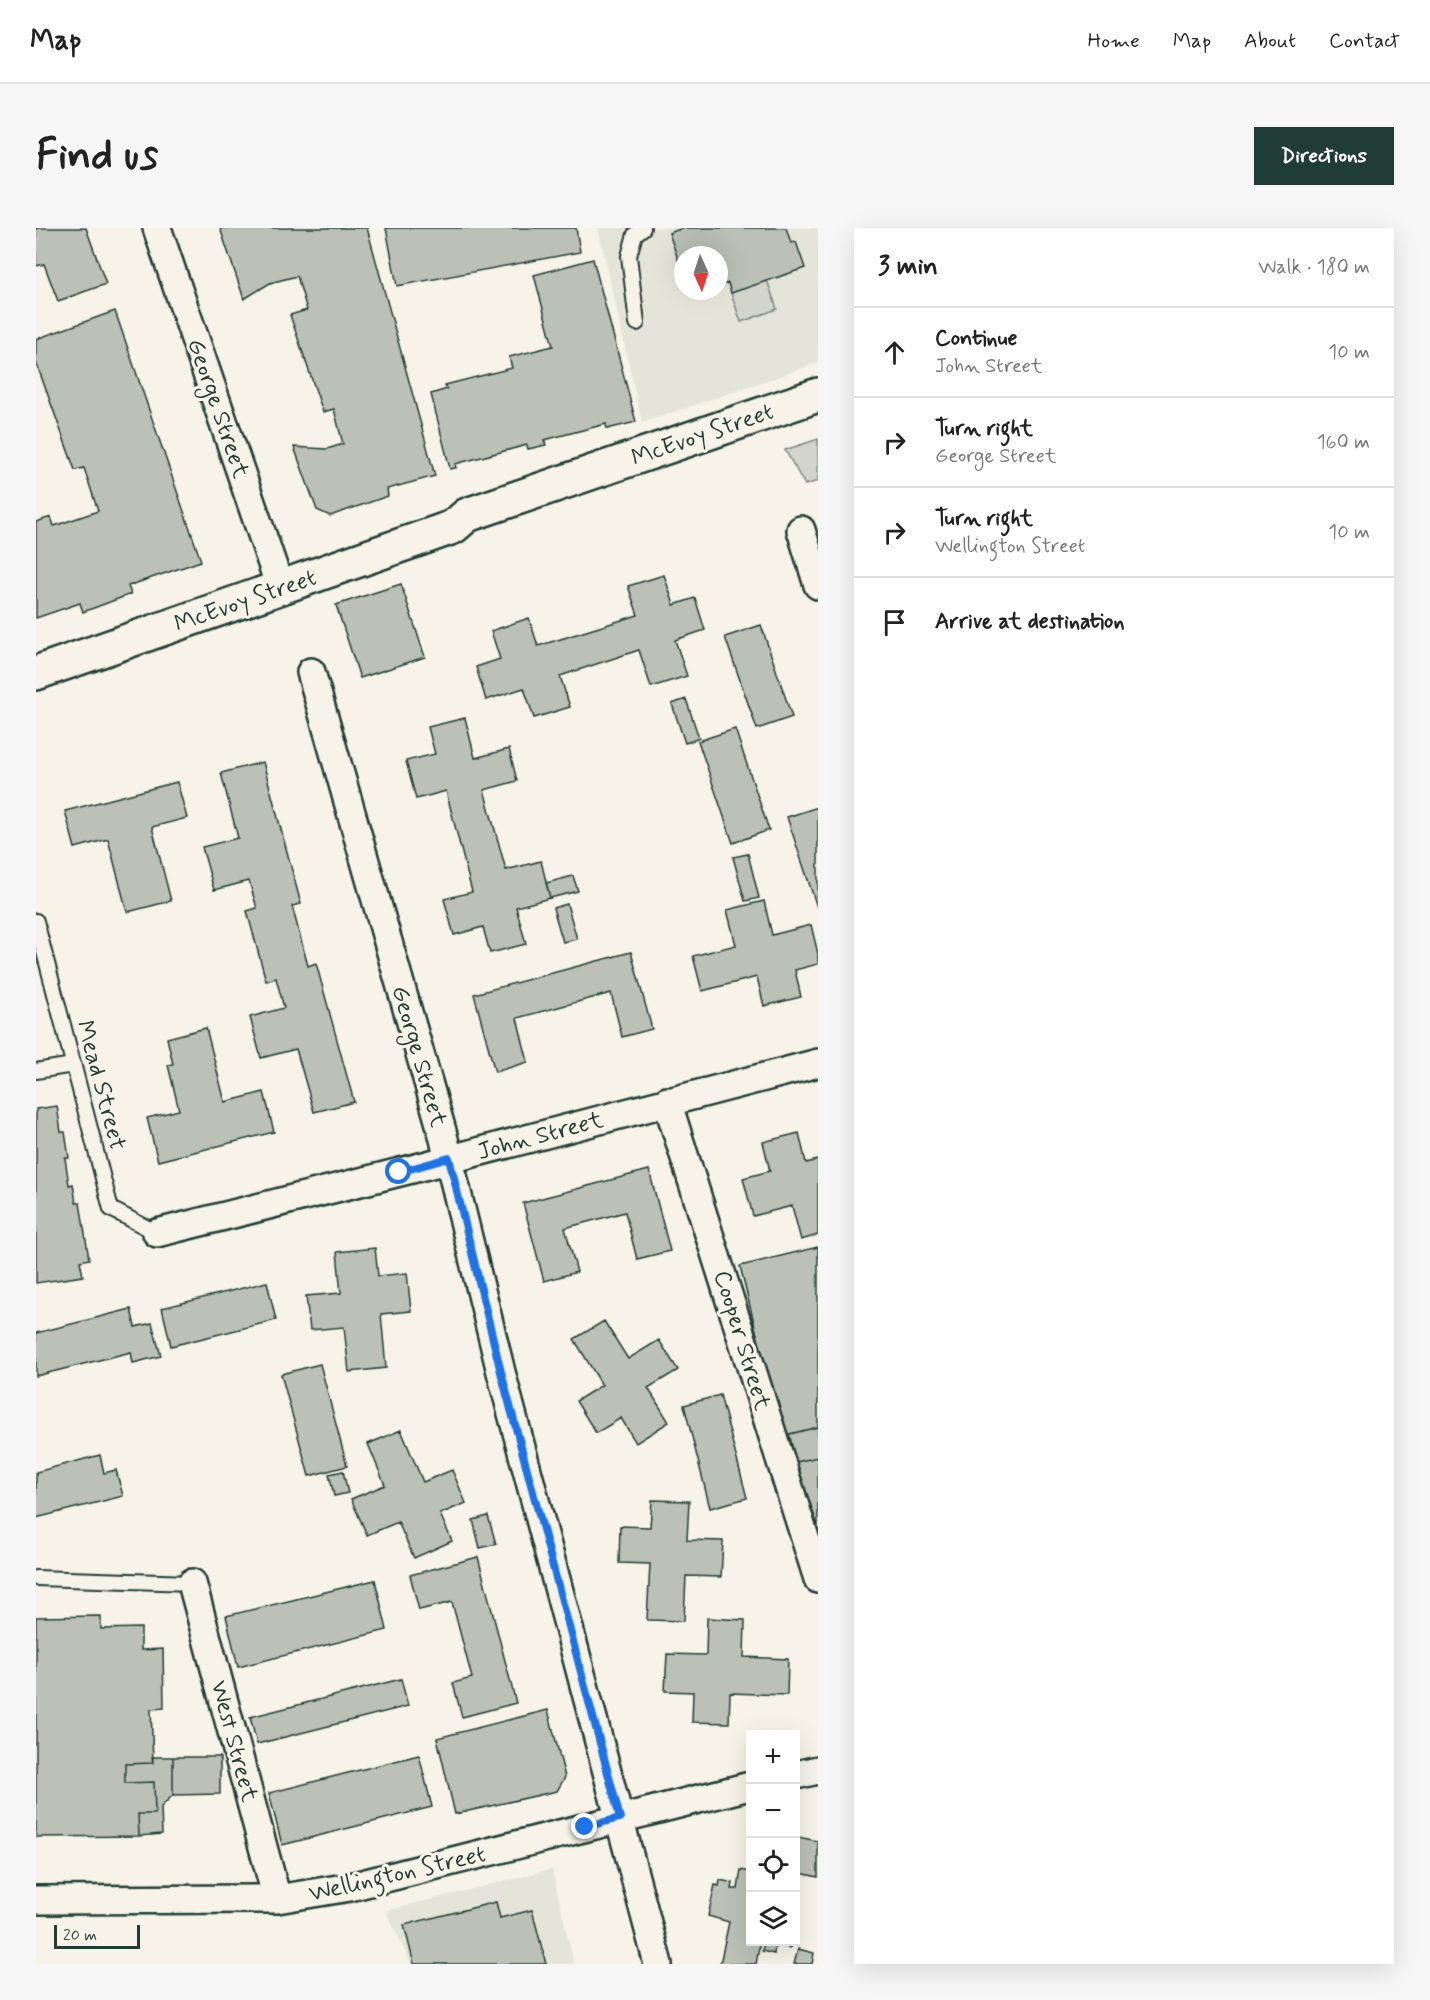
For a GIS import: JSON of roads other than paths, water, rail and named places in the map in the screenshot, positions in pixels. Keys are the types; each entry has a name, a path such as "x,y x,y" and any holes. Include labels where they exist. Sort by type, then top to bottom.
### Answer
{"main road":[{"name":"McEvoy Street","path":"36,673 453,527 467,515 818,395"},
{"name":"McEvoy Street","path":"453,527 471,528 818,408"}],"street":[{"name":"George Street","path":"157,228 280,587"},
{"path":"801,530 818,585"},
{"name":"George Street","path":"311,672 449,1158 501,1372 658,1964"},
{"name":"John Street","path":"157,1233 818,1062"},
{"name":"Cooper Street","path":"667,1101 818,1580"},
{"name":"West Street","path":"192,1584 277,1899"},
{"path":"800,1774 818,1770"},
{"name":"Wellington Street","path":"36,1900 277,1899 350,1887 746,1787"}],"lane":[{"path":"637,323 629,256 634,234 643,228"},
{"name":"Mead Street","path":"36,921 111,1209 157,1233"},
{"path":"36,1071 73,1065"},
{"path":"36,1578 192,1584"}]}
